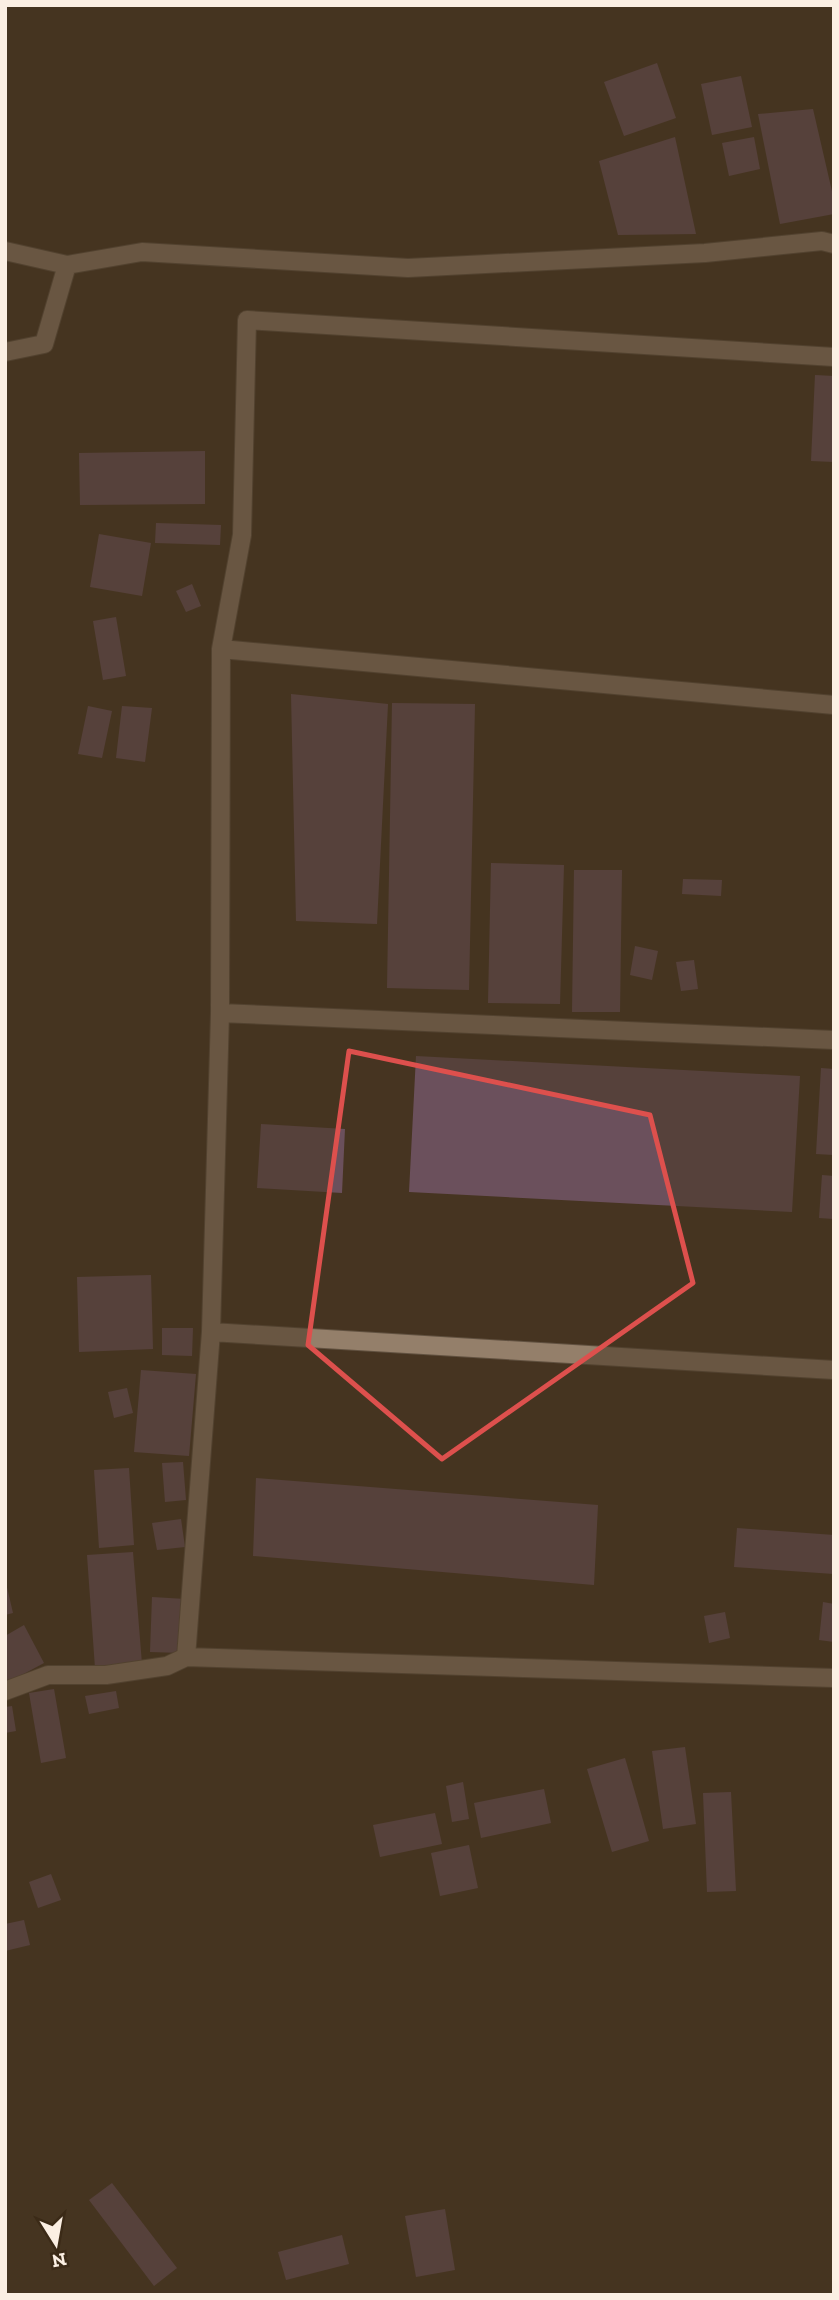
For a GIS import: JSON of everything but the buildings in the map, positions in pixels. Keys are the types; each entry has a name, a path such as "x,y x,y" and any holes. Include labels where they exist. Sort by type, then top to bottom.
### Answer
{"street":[{"path":"5,251 67,265 142,252 408,268 705,253 822,241 834,244"},
{"path":"5,352 44,344 67,265"},
{"path":"186,1657 211,1332 220,1013 221,649 243,535 247,320 834,357"},
{"path":"221,649 834,705"},
{"path":"220,1013 834,1041"},
{"path":"211,1332 834,1370"},
{"path":"5,1691 48,1675 106,1675 167,1666 186,1657 834,1678"}],"highlighted area":[{"path":"349,1051 650,1115 693,1283 442,1459 308,1345"}]}
